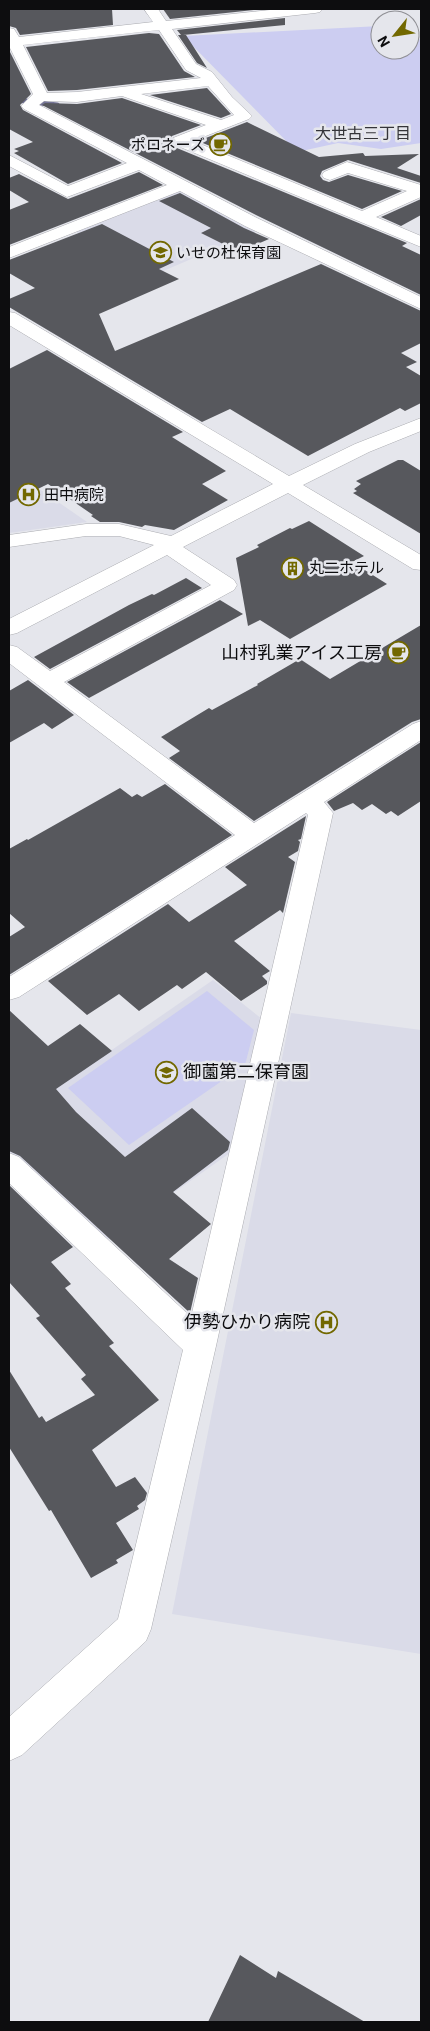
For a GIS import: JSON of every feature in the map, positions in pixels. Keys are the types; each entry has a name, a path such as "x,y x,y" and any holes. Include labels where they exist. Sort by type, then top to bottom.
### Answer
{"street":[{"path":"151,9 191,67 207,75 244,116 179,141 421,242"},
{"path":"35,100 41,96 37,84 11,37 162,25 266,11 315,9"},
{"path":"35,100 212,82"},
{"path":"121,92 222,125"},
{"path":"35,100 140,164 421,304"},
{"path":"9,160 67,192 140,164"},
{"path":"330,175 347,167 421,191"},
{"path":"228,177 247,170"},
{"path":"9,253 186,188 210,184"},
{"path":"362,217 421,191"},
{"path":"9,317 421,564"},
{"path":"9,628 287,485 362,448 421,424"},
{"path":"9,541 86,530 119,530 170,544 226,585 49,681"},
{"path":"9,652 254,836"},
{"path":"9,990 421,730"},
{"path":"9,1742 134,1629 321,813 308,802"},
{"path":"9,1165 200,1346"}],"shaded area":[{"path":"370,27 370,60 420,60 421,39 421,143 381,149 338,143 297,152 183,36"},
{"name":"いせの杜保育園","path":"181,189 261,229 154,275 75,231"},
{"name":"田中病院","path":"9,468 87,522 9,533"},
{"name":"御薗第二保育園","path":"213,980 267,1023 237,1148 101,1244 9,1154 9,1121"},
{"path":"207,991 254,1030 245,1065 129,1145 68,1088"},
{"name":"伊勢ひかり病院","path":"291,1013 421,1030 421,1654 172,1614"}],"building":[{"path":"9,9 112,9 113,25 20,35 16,28 9,26"},
{"path":"163,9 264,9 170,19"},
{"path":"285,18 285,25 183,35 186,35 207,68 197,63 178,35 181,35 177,30"},
{"path":"149,33 159,34 184,71 195,77 77,90 48,91 26,47"},
{"path":"9,50 31,94 20,105 23,110 122,163 68,184 14,153 19,151 14,149 33,142 9,129"},
{"path":"207,88 231,114 221,118 150,95"},
{"path":"122,98 201,125 172,136 169,140 172,146 407,243 402,246 421,255 421,295 258,216 42,105 45,103 77,104"},
{"path":"247,122 319,157 363,153 365,156 419,154 397,168 421,176 421,183 348,160 322,171 320,176 323,180 329,182 348,175 402,191 362,209 198,141"},
{"path":"139,172 163,185 9,245 9,210 29,202 9,190 9,178 19,174 68,199"},
{"path":"180,193 244,228 269,239 239,252 201,233 211,228 159,201"},
{"path":"421,199 421,215 401,226 381,217"},
{"path":"102,224 174,262 159,269 179,279 99,314 115,351 321,264 421,311 421,343 401,353 417,362 406,367 421,376 421,403 405,411 400,408 308,456 230,409 202,422 9,307 9,299 35,288 9,273 9,260"},
{"path":"47,350 183,432 172,437 226,471 202,484 228,500 174,530 145,525 142,527 119,522 100,522 91,516 93,515 48,484 9,503 9,369"},
{"path":"398,460 403,460 421,471 421,534 353,493 357,491 354,489 361,484 356,481"},
{"path":"309,521 364,556 352,562 387,584 290,639 260,620 248,626 236,558 259,547 257,545 290,528 292,529"},
{"path":"186,578 202,588 50,669 34,657 129,605 152,594 154,595"},
{"path":"220,600 243,614 89,698 67,682"},
{"path":"421,625 421,719 412,722 254,821 169,758 180,751 161,737 209,708 212,710 258,685 300,659 330,679"},
{"path":"28,680 74,715 52,729 44,723 9,743 9,691"},
{"path":"421,742 421,801 398,816 391,811 386,814 372,804 362,810 353,803 334,811 327,802"},
{"path":"165,784 232,835 9,975 9,937 25,927 9,913 9,849 120,788 132,797 137,794 142,797"},
{"path":"306,816 301,839 298,840 300,842 298,851 288,857 295,862 283,913 280,910 234,941 270,971 262,976 267,981 267,984 241,1001 206,972 182,989 177,985 139,1011 119,994 87,1015 48,981 168,904 189,922 247,885 225,867"},
{"path":"9,1010 48,1046 80,1024 112,1051 56,1089 76,1112 125,1157 192,1108 230,1142 228,1150 173,1192 211,1224 169,1259 198,1278 190,1313 20,1156 9,1151"},
{"path":"9,1185 73,1247 51,1262 71,1284 65,1288 114,1343 109,1346 159,1400 92,1450 116,1487 135,1477 147,1493 145,1500 137,1506 139,1509 116,1523 133,1550 116,1560 118,1563 91,1578 51,1510 49,1511 9,1447 9,1370 39,1418 42,1416 46,1422 95,1395 81,1379 86,1375 36,1318 40,1316 9,1282"},
{"path":"240,1955 276,1978 278,1971 365,2022 208,2022"}],"waterway":[{"path":"9,99 57,105"}],"place":[{"name":"ポロネーズ","path":"221,145"},
{"name":"いせの杜保育園","path":"160,253"},
{"name":"田中病院","path":"28,495"},
{"name":"丸二ホテル","path":"293,568"},
{"name":"山村乳業アイス工房","path":"398,653"},
{"name":"御薗第二保育園","path":"167,1072"},
{"name":"伊勢ひかり病院","path":"326,1322"}],"district":[{"name":"大世古三丁目","path":"363,133"}]}
